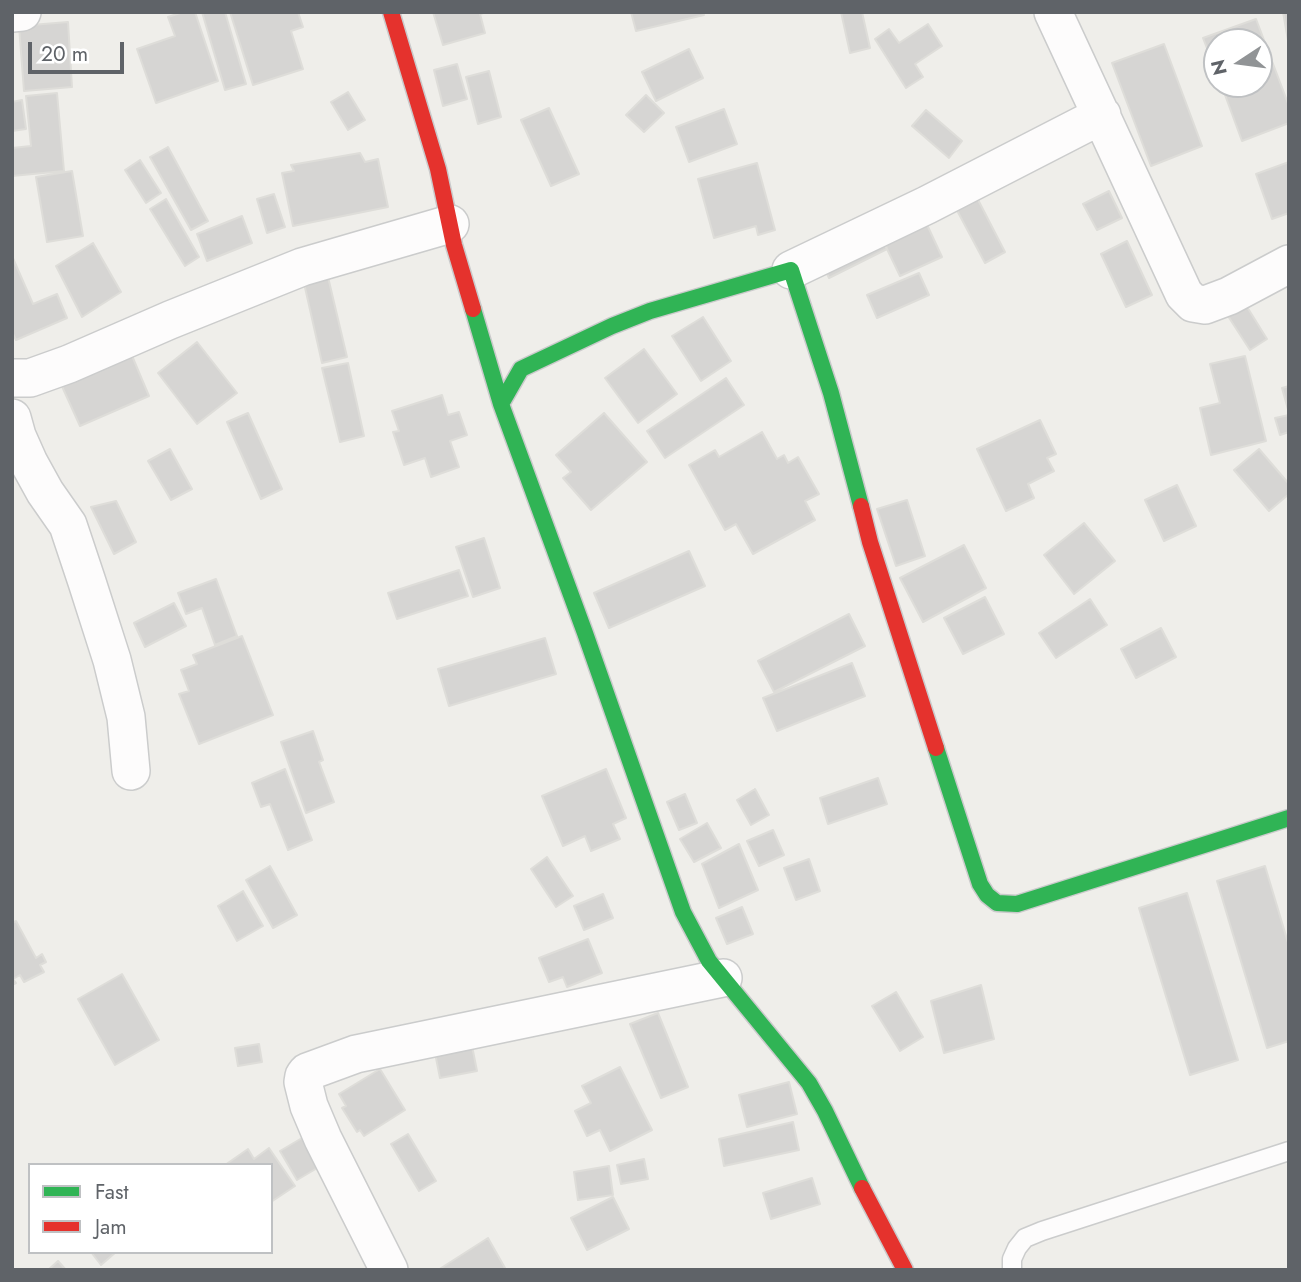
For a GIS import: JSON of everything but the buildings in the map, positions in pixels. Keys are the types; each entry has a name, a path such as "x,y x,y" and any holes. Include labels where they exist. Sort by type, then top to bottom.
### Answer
{"street":[{"path":"12,13 22,12"},
{"path":"391,12 438,169 450,224 505,366 501,404 586,633 683,912 709,961 809,1083 905,1270"},
{"path":"1053,12 1178,282 1193,303 1205,305 1229,296 1289,264"},
{"path":"505,366 650,311 791,270 927,205 1102,116"},
{"path":"12,378 30,378 302,267 450,224"},
{"path":"791,270 831,393 870,542 980,884 987,895 997,902 1017,904 1289,818"},
{"path":"501,404 505,366"},
{"path":"12,418 29,463 68,525 112,660 126,717 131,771"},
{"path":"389,1270 309,1106 303,1082 307,1072 356,1054 723,978"}],"lane":[{"path":"1012,1270 1012,1259 1025,1238 1289,1151"}],"traffic: fast":[{"path":"501,404 521,369 612,326 650,311 791,270 831,393 861,506"},
{"path":"473,309 501,404 683,912 709,961 809,1083 862,1188"},
{"path":"936,748 980,884 987,895 997,903 1017,904 1289,818"}],"traffic: jam":[{"path":"391,12 438,169 454,245 473,309"},
{"path":"861,506 936,748"},
{"path":"862,1188 905,1270"}]}
